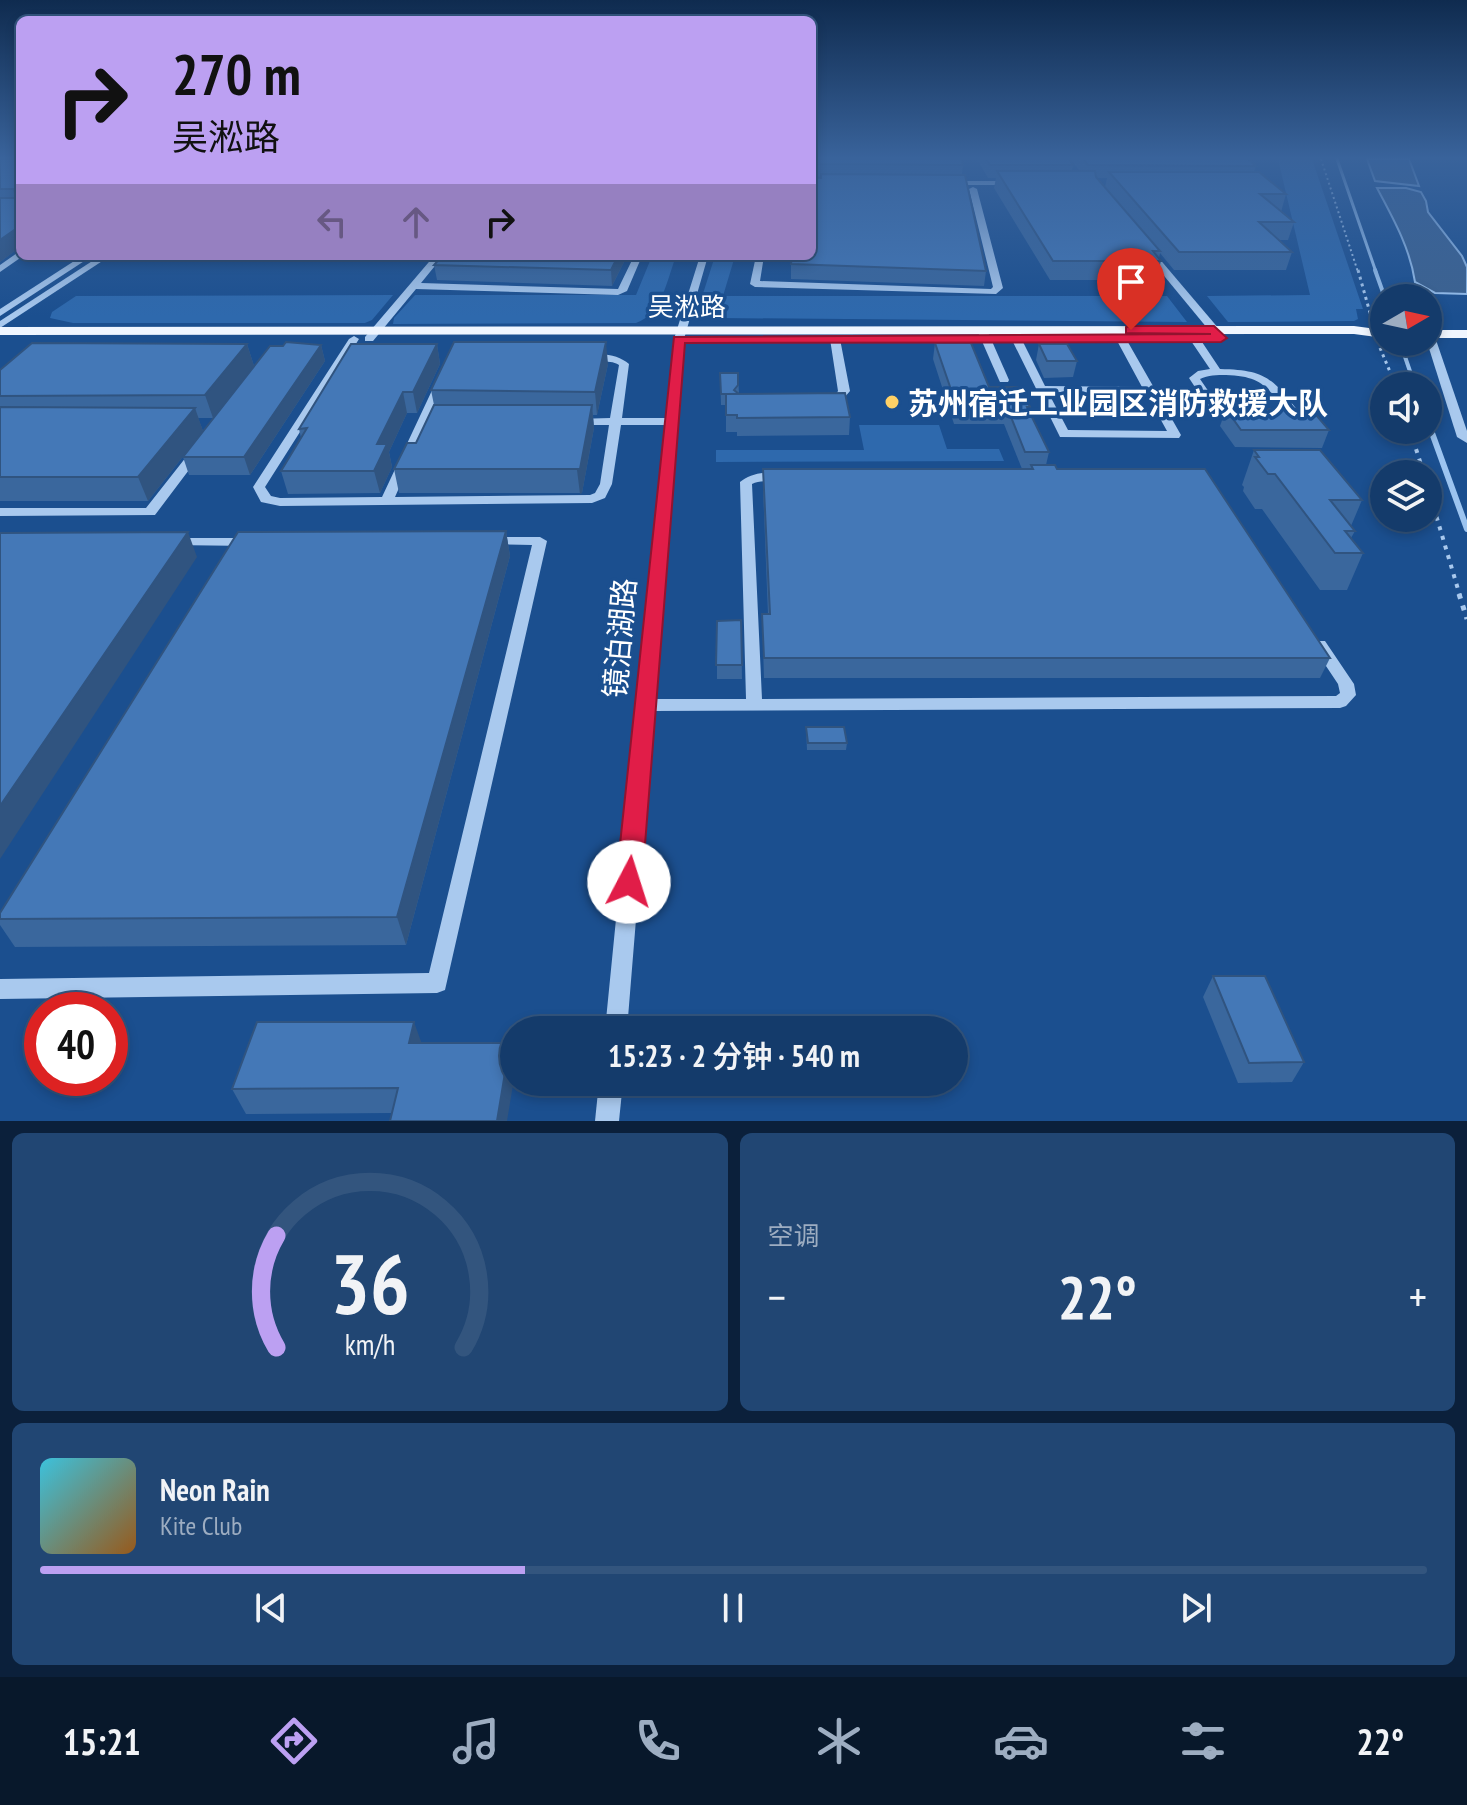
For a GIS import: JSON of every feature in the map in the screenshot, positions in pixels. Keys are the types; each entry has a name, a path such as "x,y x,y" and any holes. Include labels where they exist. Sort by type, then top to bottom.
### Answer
{"main road":[{"name":"吴淞路","path":"0,328 366,336"},
{"name":"吴淞路","path":"680,334 835,339 984,334 1016,338 1194,338 1218,334"},
{"name":"吴淞路","path":"0,340 680,334 1370,336"},
{"path":"1442,334 1467,334"}],"street":[{"path":"759,260 755,284 993,292 998,288 979,211"},
{"path":"1147,248 1218,334"},
{"path":"0,313 82,260"},
{"path":"0,328 100,260"},
{"path":"436,260 366,336 341,358 259,487 266,499 280,502 592,499 600,495 606,484 624,364 622,360 571,358"},
{"path":"414,286 618,292 622,291 636,260"},
{"name":"镜泊湖路","path":"617,1016 680,334 703,260"},
{"path":"984,334 1004,380"},
{"path":"1016,338 1064,434 1175,435 1120,337"},
{"path":"1194,338 1217,372"},
{"path":"821,399 840,396 844,391 835,339"},
{"path":"1436,356 1463,437 1467,439"},
{"path":"341,358 357,358"},
{"path":"386,502 446,371"},
{"path":"1248,417 1216,411 1194,378 1202,373 1217,372 1251,373 1265,377 1292,411 1292,416 1264,417"},
{"path":"1041,389 1149,390"},
{"path":"556,422 671,421"},
{"path":"422,422 437,422"},
{"path":"0,512 150,512 208,437"},
{"path":"754,705 746,482 756,477 802,477"},
{"path":"0,989 437,983 540,541 464,542"},
{"path":"157,542 231,549 266,542"},
{"path":"645,705 1340,702 1348,695 1346,684 1311,632"},
{"path":"607,1121 610,1096"}],"path":[{"path":"1338,211 1370,307"},
{"path":"1441,532 1467,619"}],"shaded area":[{"path":"1290,211 1330,211 1363,309 1356,309 1358,319 1228,322 1207,296 1310,295"},
{"path":"1389,211 1428,211 1462,256 1467,267 1467,294 1442,293 1442,284 1415,282 1405,245"},
{"path":"650,260 675,260 658,304 645,319 636,323 393,324 394,318 415,295 636,295"},
{"path":"714,260 734,260 723,296 1167,296 1187,322 720,318 700,312"},
{"path":"393,295 372,320 365,323 73,323 50,318 52,312 76,296"},
{"path":"859,425 939,425 947,449 999,449 1004,461 716,462 716,450 864,450"}],"building":[{"path":"0,211 16,211 16,229 0,240"},
{"path":"816,211 973,211 986,271 791,264 792,260 816,260"},
{"path":"1022,211 1126,211 1160,251 1153,251 1161,261 1053,261"},
{"path":"1143,211 1281,211 1294,222 1259,222 1292,252 1179,252"},
{"path":"438,260 616,260 611,270 434,265"},
{"path":"286,342 321,345 244,457 183,457 270,346 283,346"},
{"path":"454,342 606,342 595,392 431,390"},
{"path":"32,343 247,344 205,395 0,396 0,370"},
{"path":"935,343 971,343 989,387 1021,387 1030,407 1027,407 1049,452 1025,452 1007,407 957,407"},
{"path":"351,344 437,344 413,392 403,392 377,444 387,444 374,471 281,471 307,428 299,429"},
{"path":"1039,344 1067,344 1077,361 1047,361"},
{"path":"720,373 738,373 738,385 734,390 739,394 721,394"},
{"path":"845,393 850,417 737,418 737,415 726,415 726,394"},
{"path":"434,405 592,405 580,469 394,469 407,443 416,443"},
{"path":"0,407 195,408 138,477 0,477"},
{"path":"1226,409 1311,409 1329,430 1241,430"},
{"path":"1254,450 1320,450 1362,500 1330,500 1355,531 1345,531 1363,553 1335,553 1275,474 1268,474 1255,457 1259,457"},
{"path":"1031,465 1055,465 1057,469 1205,469 1330,658 764,658 762,614 770,614 763,469 1033,469"},
{"path":"506,531 397,917 0,919 0,913 238,532"},
{"path":"188,532 0,806 0,533"},
{"path":"741,620 742,665 716,665 717,621"},
{"path":"806,727 844,727 847,743 808,743"},
{"path":"1213,976 1265,976 1304,1062 1249,1063"},
{"path":"257,1022 414,1022 409,1043 500,1043 501,1096 497,1121 390,1121 398,1088 232,1089"}],"waterway":[{"path":"1355,211 1376,272"},
{"path":"1375,270 1380,284"},
{"path":"1405,356 1410,372"},
{"path":"1436,444 1467,529"}],"place":[{"name":"苏州宿迁工业园区消防救援大队","path":"892,402"}],"route":[{"path":"629,882 679,339 1221,338 1214,330 1131,330"}]}
